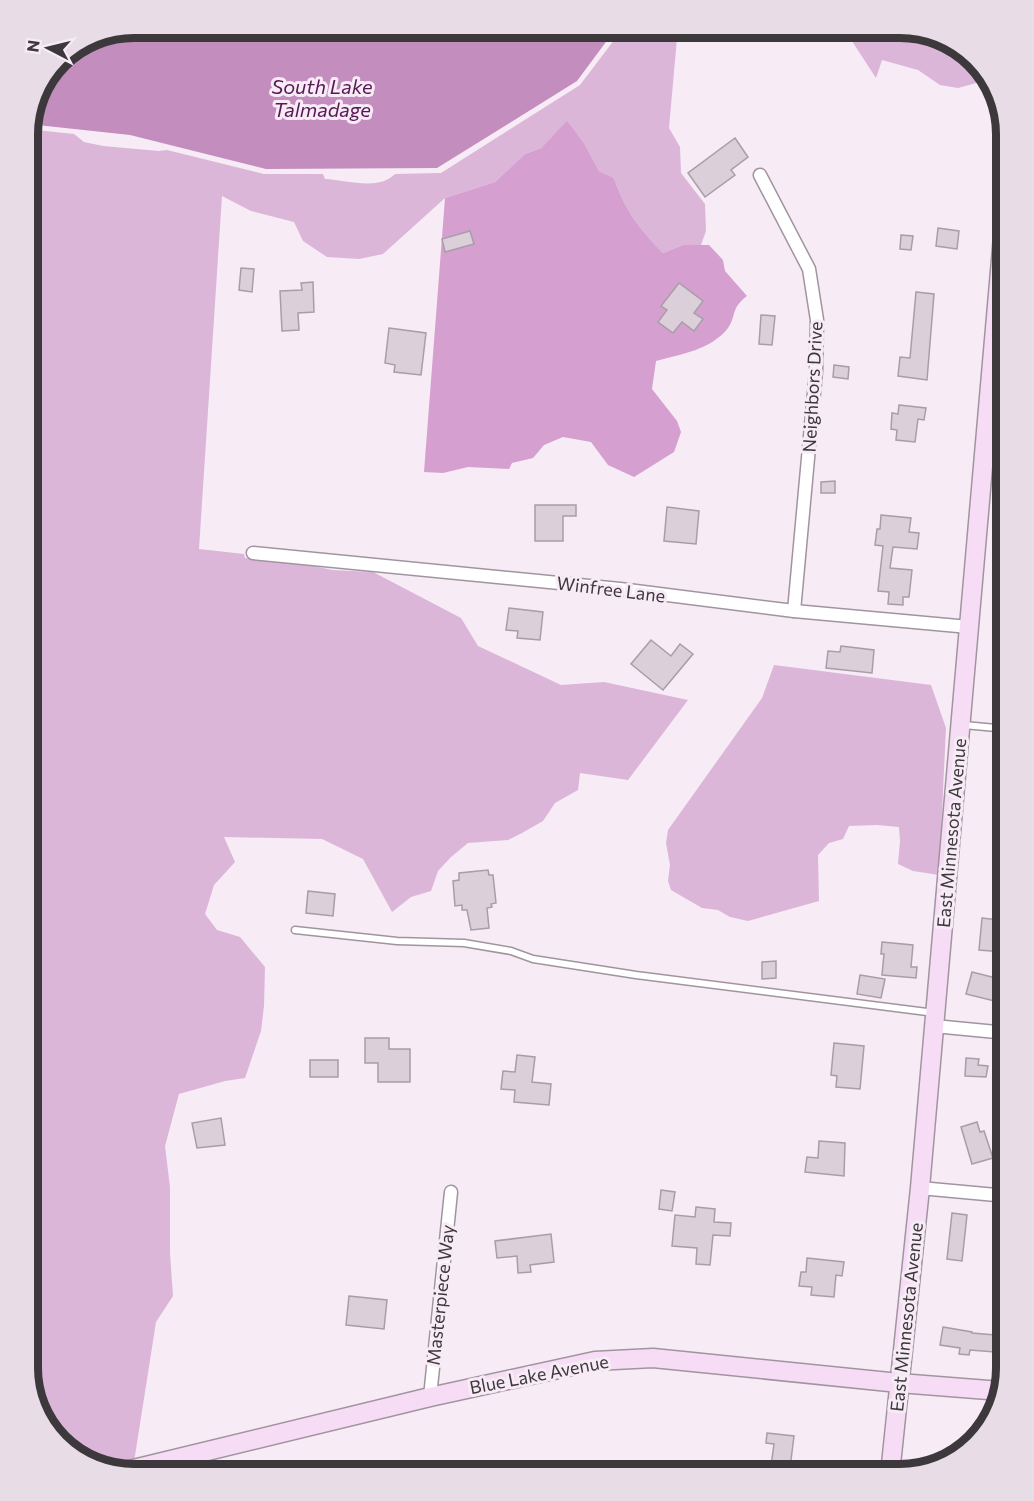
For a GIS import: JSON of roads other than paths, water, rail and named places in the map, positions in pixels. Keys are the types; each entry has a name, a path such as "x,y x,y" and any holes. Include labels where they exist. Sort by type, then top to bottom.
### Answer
{"street":[{"name":"Neighbors Drive","path":"760,175 809,269 817,320 816,371 794,611"},
{"name":"East Minnesota Avenue","path":"891,1464 920,1188 997,306"},
{"name":"Winfree Lane","path":"253,553 620,589 794,611 969,627"},
{"path":"934,1020 997,1031"},
{"path":"920,1188 997,1195"},
{"name":"Masterpiece Way","path":"430,1397 451,1192"},
{"name":"Blue Lake Avenue","path":"158,1463 430,1397 595,1361 624,1358 652,1358 993,1390"}],"lane":[{"path":"960,725 997,728"},
{"path":"295,930 397,941 464,943 511,951 533,959 934,1020"}],"water":[{"name":"South Lake Talmadage","path":"609,38 577,81 437,168 266,169 130,135 38,125 41,109 56,78 78,78 78,56 97,45 115,39"}]}
